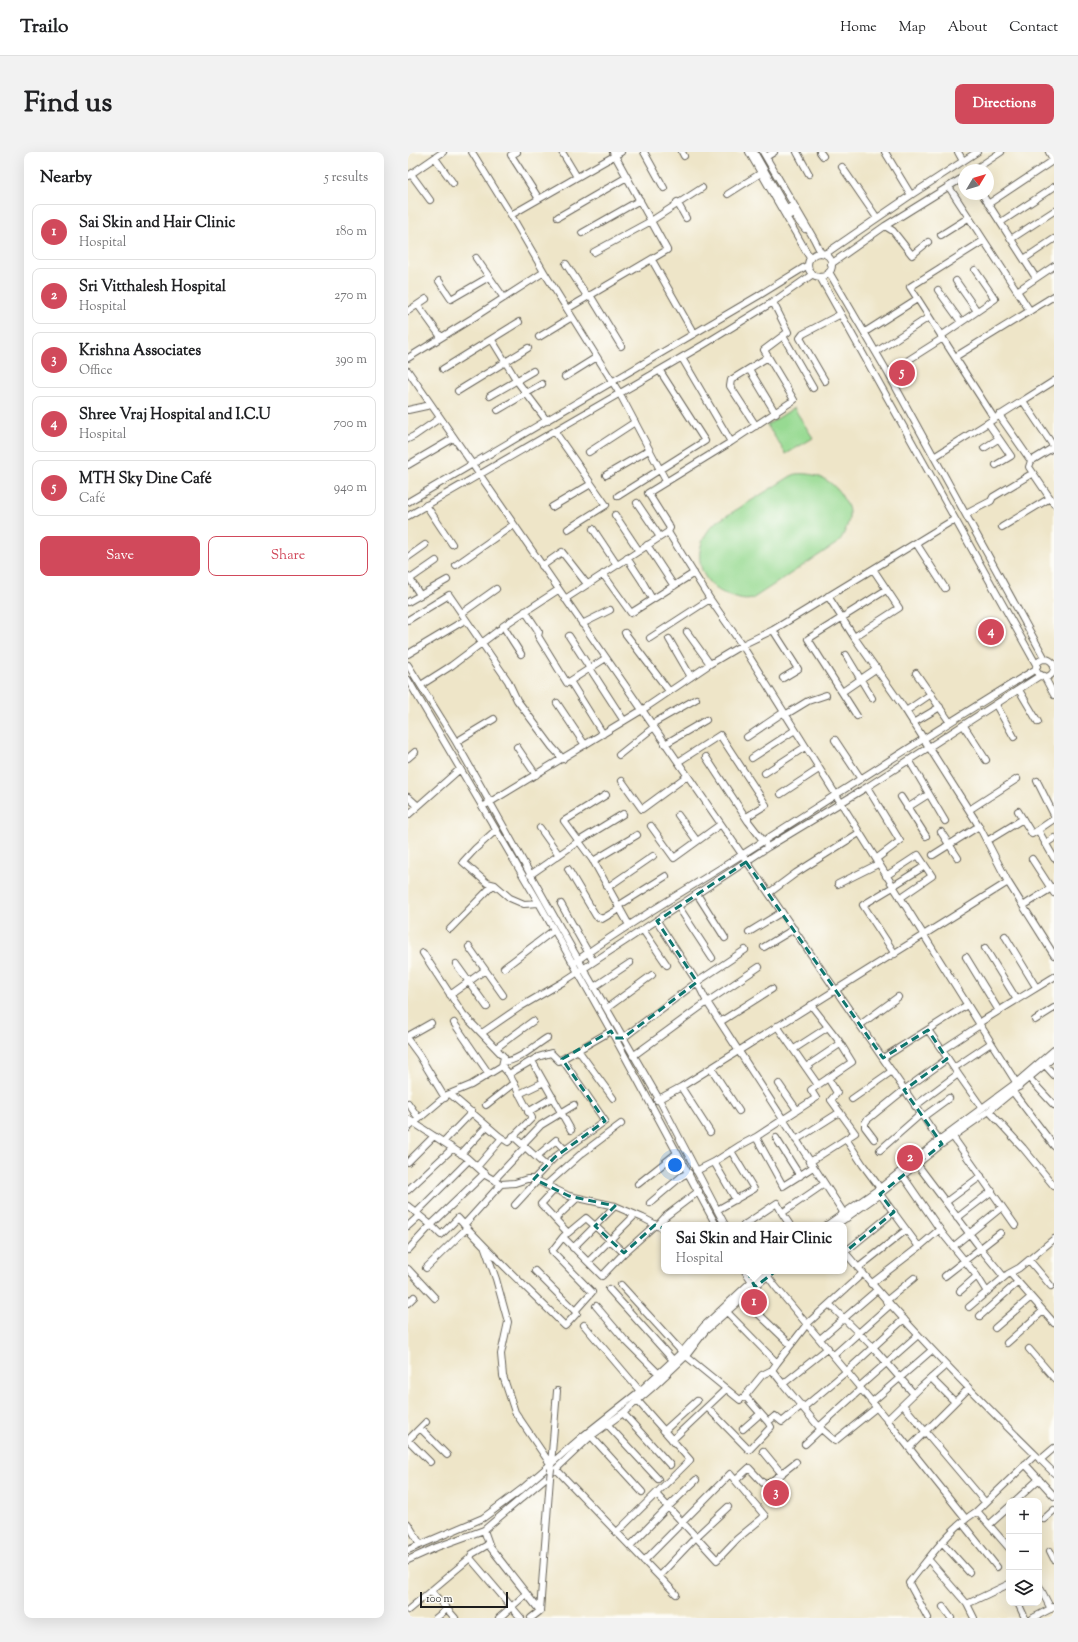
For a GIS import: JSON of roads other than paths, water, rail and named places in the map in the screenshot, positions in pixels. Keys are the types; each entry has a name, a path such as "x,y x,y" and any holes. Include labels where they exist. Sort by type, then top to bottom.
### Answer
{"street":[{"path":"430,200 409,175 441,152"},
{"path":"472,152 620,394 666,481"},
{"path":"516,152 511,155 539,199"},
{"path":"562,152 577,177"},
{"path":"511,215 614,154 621,152"},
{"path":"644,152 664,188"},
{"path":"749,152 810,258"},
{"path":"754,152 788,207 814,239"},
{"path":"758,152 788,207 803,245"},
{"path":"774,152 765,155 823,254"},
{"path":"797,152 809,174"},
{"path":"885,152 911,195"},
{"path":"958,152 963,161"},
{"path":"823,254 977,152"},
{"path":"983,164 1001,152"},
{"path":"988,204 1054,160 1049,152"},
{"path":"567,309 667,250 614,154"},
{"path":"434,158 453,183"},
{"path":"842,167 878,218"},
{"path":"728,194 761,173"},
{"path":"558,217 627,177"},
{"path":"831,264 886,226 958,181"},
{"path":"1001,222 1054,186"},
{"path":"949,187 1030,311"},
{"path":"594,252 650,221 677,202 702,188"},
{"path":"582,233 640,200"},
{"path":"986,200 1036,278"},
{"path":"677,202 686,218"},
{"path":"1011,239 1054,211"},
{"path":"941,235 968,218"},
{"path":"886,226 893,231 912,255 928,242"},
{"path":"1024,259 1054,239"},
{"path":"983,241 910,287 996,417 1031,461"},
{"path":"820,277 829,272 831,264 828,257 817,253 810,258 808,265 810,272 820,277 1054,695"},
{"path":"476,258 504,298"},
{"path":"652,260 694,334"},
{"path":"566,264 589,296 621,346"},
{"path":"408,502 694,334 808,265"},
{"path":"1017,291 1054,266"},
{"path":"888,373 995,299 975,270"},
{"path":"408,358 544,272"},
{"path":"482,1033 520,1007 657,921 768,847 867,787 996,704 1043,676 1050,675 1054,672 1054,665 966,514 865,332 829,272"},
{"path":"408,516 480,476 682,358 773,302 813,274"},
{"path":"439,281 451,299 489,277"},
{"path":"956,281 977,311"},
{"path":"938,290 961,322"},
{"path":"955,357 1053,297"},
{"path":"408,311 426,299"},
{"path":"865,332 918,299"},
{"path":"773,302 788,332 764,350 794,400 776,414 648,493 670,528 668,532 710,599 742,645 1054,1146"},
{"path":"418,304 441,337"},
{"path":"825,381 800,338 803,334 841,314"},
{"path":"539,337 572,317"},
{"path":"876,352 929,317"},
{"path":"443,370 519,322"},
{"path":"783,336 813,388"},
{"path":"492,340 517,381 546,421"},
{"path":"458,391 528,348"},
{"path":"565,377 597,357"},
{"path":"756,426 730,386 731,380 768,357"},
{"path":"682,358 731,442"},
{"path":"749,369 776,414"},
{"path":"408,371 513,525 941,1142"},
{"path":"490,396 533,371"},
{"path":"618,496 705,441 660,371"},
{"path":"934,457 1054,381"},
{"path":"498,410 542,384"},
{"path":"1023,401 1054,447 1031,461 1029,467 1054,504"},
{"path":"408,410 431,405"},
{"path":"408,439 440,418"},
{"path":"589,452 635,422"},
{"path":"988,423 1011,456 996,465"},
{"path":"555,432 606,505 568,529"},
{"path":"408,465 454,438"},
{"path":"984,448 998,439"},
{"path":"606,475 649,450"},
{"path":"966,514 991,501 993,497 1033,473"},
{"path":"552,507 591,484"},
{"path":"1002,527 1050,498"},
{"path":"637,502 660,537"},
{"path":"426,505 452,544"},
{"path":"615,515 639,551"},
{"path":"482,807 642,710 710,664 742,645 773,630 955,519"},
{"path":"456,565 513,525"},
{"path":"593,529 617,565"},
{"path":"565,599 668,532"},
{"path":"916,543 945,588"},
{"path":"408,557 425,545"},
{"path":"647,545 674,586"},
{"path":"542,566 562,552 587,584"},
{"path":"627,558 652,599"},
{"path":"420,595 409,578 436,561"},
{"path":"854,637 899,608 872,569"},
{"path":"603,574 630,613 694,573"},
{"path":"408,602 447,580"},
{"path":"462,613 496,589"},
{"path":"521,654 503,626 558,590"},
{"path":"857,716 808,640 886,590"},
{"path":"408,620 449,595 508,681 517,700 552,747 563,759"},
{"path":"828,596 854,637 906,710 928,747 980,826 1008,882 1054,955"},
{"path":"650,638 710,599"},
{"path":"582,624 610,610"},
{"path":"525,611 539,632 538,636 567,683 606,658"},
{"path":"408,654 466,620"},
{"path":"421,685 451,666 499,630"},
{"path":"773,630 798,669 783,678"},
{"path":"687,632 710,664"},
{"path":"625,633 668,691"},
{"path":"569,636 624,721"},
{"path":"669,639 690,677"},
{"path":"846,655 872,698"},
{"path":"572,964 629,925 742,855 923,738 1037,667 1040,661 1050,659"},
{"path":"408,665 456,742 530,875 659,1099 723,1222"},
{"path":"842,692 876,668"},
{"path":"916,673 950,721"},
{"path":"408,680 410,689 460,769 539,903 615,1038 714,1222"},
{"path":"570,681 603,734"},
{"path":"1019,690 1038,722"},
{"path":"906,710 930,694"},
{"path":"747,737 808,701 826,695"},
{"path":"619,755 653,725 696,700"},
{"path":"557,703 585,745"},
{"path":"996,704 1014,737"},
{"path":"913,723 940,707"},
{"path":"456,742 494,719"},
{"path":"665,744 706,720"},
{"path":"964,726 986,760"},
{"path":"752,758 795,730"},
{"path":"678,762 720,736 766,805 748,816 748,820"},
{"path":"835,740 861,779"},
{"path":"517,747 536,775"},
{"path":"765,773 805,747"},
{"path":"408,758 415,752"},
{"path":"706,757 768,847"},
{"path":"909,760 946,821"},
{"path":"408,815 460,769"},
{"path":"781,794 819,769"},
{"path":"622,781 642,809 687,776"},
{"path":"969,810 1017,779"},
{"path":"1037,780 1054,815"},
{"path":"838,884 877,862 900,841 867,787"},
{"path":"907,808 929,794"},
{"path":"606,795 564,821 593,861 629,925"},
{"path":"408,797 418,806"},
{"path":"900,797 926,836"},
{"path":"1018,811 1032,834 1054,819"},
{"path":"530,875 579,841 623,814"},
{"path":"678,814 697,841"},
{"path":"987,841 1023,819"},
{"path":"651,826 674,858 721,824"},
{"path":"932,855 980,826"},
{"path":"540,828 559,855"},
{"path":"496,830 463,862 487,883 493,885 510,898 524,904 539,903"},
{"path":"1038,830 1054,858"},
{"path":"941,832 958,858"},
{"path":"769,893 796,873 859,833"},
{"path":"593,861 637,836"},
{"path":"1045,844 1054,838"},
{"path":"886,876 918,855 932,876 900,898"},
{"path":"608,887 653,856"},
{"path":"1023,906 1053,889 1032,859"},
{"path":"895,954 863,905 925,866"},
{"path":"568,869 596,916 602,919 666,876"},
{"path":"650,1103 712,1068 1008,882"},
{"path":"450,929 493,885"},
{"path":"697,894 725,938"},
{"path":"561,904 593,961"},
{"path":"678,906 712,958"},
{"path":"749,932 782,912"},
{"path":"657,921 697,982 707,1002 738,1051 845,1216"},
{"path":"764,948 794,929"},
{"path":"504,968 554,930"},
{"path":"643,930 667,965"},
{"path":"1005,936 1036,988"},
{"path":"469,947 503,995"},
{"path":"985,948 1017,1000"},
{"path":"615,1038 623,1038 697,982 745,950"},
{"path":"408,1040 447,1096 472,1112 508,1142 532,1118 503,1064 504,1057 464,1014 423,953"},
{"path":"966,958 999,1011"},
{"path":"594,987 630,963"},
{"path":"456,964 487,1007"},
{"path":"634,1056 707,1002 759,967"},
{"path":"450,995 485,970"},
{"path":"607,1008 652,975"},
{"path":"942,1050 979,1024 1054,977"},
{"path":"720,1022 772,989"},
{"path":"860,1025 898,997"},
{"path":"696,1171 756,1138 816,1098 810,1090 852,1062 811,1005"},
{"path":"882,1058 967,1005"},
{"path":"1035,1020 1054,1008"},
{"path":"496,1048 534,1020"},
{"path":"408,1036 431,1023"},
{"path":"454,1023 489,1074"},
{"path":"777,1026 818,1085"},
{"path":"794,1049 828,1027"},
{"path":"928,1030 982,1108"},
{"path":"509,1074 532,1061 552,1053 559,1061 611,1031"},
{"path":"408,1128 413,1120 447,1096 471,1085 547,1038"},
{"path":"954,1068 991,1043"},
{"path":"806,1067 840,1044"},
{"path":"578,1050 613,1098"},
{"path":"834,1222 845,1216 903,1176 941,1142 953,1137 989,1111 1054,1050"},
{"path":"880,1191 982,1108 1030,1078 1054,1057"},
{"path":"515,1205 546,1166 605,1120 562,1059"},
{"path":"874,1139 865,1127 865,1123 904,1090 947,1059"},
{"path":"532,1061 571,1130"},
{"path":"1044,1065 1054,1075"},
{"path":"712,1068 739,1111"},
{"path":"852,1099 892,1071"},
{"path":"915,1106 958,1074"},
{"path":"756,1138 783,1186 800,1176 812,1165 855,1133 831,1100 837,1093 828,1078"},
{"path":"1030,1078 1054,1105"},
{"path":"519,1094 544,1082"},
{"path":"486,1105 514,1083"},
{"path":"779,1084 797,1110"},
{"path":"680,1087 710,1132"},
{"path":"528,1112 553,1097"},
{"path":"880,1150 922,1116 950,1098"},
{"path":"408,1104 413,1120 501,1184 515,1183 527,1179 536,1180 576,1198 615,1206 661,1228"},
{"path":"494,1180 541,1126 574,1105"},
{"path":"989,1111 1023,1148 1054,1186"},
{"path":"443,1142 472,1112"},
{"path":"796,1140 840,1112"},
{"path":"546,1185 581,1154 620,1124"},
{"path":"461,1154 487,1126"},
{"path":"408,1162 434,1136"},
{"path":"513,1136 546,1166"},
{"path":"953,1137 1015,1225"},
{"path":"477,1167 502,1138"},
{"path":"776,1138 800,1176"},
{"path":"846,1139 906,1230 919,1247"},
{"path":"536,1157 556,1140 565,1150"},
{"path":"408,1190 453,1148"},
{"path":"717,1210 754,1189 732,1152"},
{"path":"638,1184 677,1153"},
{"path":"408,1226 417,1214 469,1160"},
{"path":"714,1162 736,1200"},
{"path":"917,1164 981,1249 1007,1275 1018,1282 1054,1323"},
{"path":"408,1250 431,1225 485,1173"},
{"path":"650,1203 682,1176 689,1173"},
{"path":"903,1176 940,1229 966,1260 987,1292"},
{"path":"946,1202 981,1176"},
{"path":"426,1268 466,1226 501,1184"},
{"path":"782,1213 824,1184"},
{"path":"555,1189 541,1204 568,1233"},
{"path":"563,1237 602,1276 624,1253 666,1216 699,1191"},
{"path":"958,1218 992,1191"},
{"path":"555,1219 576,1198"},
{"path":"748,1222 777,1203 786,1222"},
{"path":"408,1206 441,1235 458,1218 484,1247 565,1326 577,1313 575,1311 592,1292 552,1251 563,1237 586,1218 624,1253"},
{"path":"573,1248 615,1206"},
{"path":"954,1246 1002,1207"},
{"path":"847,1249 894,1212"},
{"path":"588,1262 635,1215"},
{"path":"839,1222 845,1216"},
{"path":"871,1284 940,1229"},
{"path":"621,1285 684,1354 740,1400 762,1375 772,1370 807,1324 829,1304 860,1270 906,1230"},
{"path":"945,1276 1000,1233"},
{"path":"969,1307 1007,1275 1054,1240"},
{"path":"484,1247 496,1279 508,1322 502,1354 503,1376 515,1412 553,1468 676,1594"},
{"path":"847,1255 888,1303 946,1365 1054,1473"},
{"path":"1029,1260 1051,1286"},
{"path":"408,1270 435,1298"},
{"path":"535,1271 575,1311"},
{"path":"747,1274 753,1284"},
{"path":"408,1550 483,1518 553,1468 583,1436 640,1391 674,1360 684,1354 702,1328 765,1274"},
{"path":"767,1274 775,1286 887,1420 998,1567"},
{"path":"960,1291 977,1276"},
{"path":"834,1355 859,1333 914,1278"},
{"path":"980,1316 1018,1282"},
{"path":"408,1560 437,1547 484,1530 553,1468 637,1400 705,1331 742,1298 753,1284"},
{"path":"609,1289 674,1360"},
{"path":"820,1339 877,1290"},
{"path":"408,1303 414,1297"},
{"path":"995,1328 1031,1297"},
{"path":"742,1298 791,1345"},
{"path":"829,1304 873,1347 914,1394"},
{"path":"596,1306 624,1339 658,1373"},
{"path":"726,1311 777,1363"},
{"path":"1007,1343 1043,1311"},
{"path":"768,1422 775,1416 782,1422 847,1371 904,1319"},
{"path":"584,1325 640,1391"},
{"path":"805,1444 860,1388 918,1335"},
{"path":"784,1384 828,1348"},
{"path":"1029,1349 1054,1378"},
{"path":"872,1402 932,1350"},
{"path":"887,1420 946,1365"},
{"path":"772,1370 820,1428 835,1442 876,1407"},
{"path":"931,1378 955,1402"},
{"path":"909,1448 969,1388"},
{"path":"672,1440 726,1389"},
{"path":"532,1618 540,1611 550,1478 553,1468 557,1391"},
{"path":"707,1407 748,1450 771,1427 745,1396"},
{"path":"616,1533 690,1460 637,1400"},
{"path":"664,1431 697,1401"},
{"path":"903,1404 985,1502"},
{"path":"622,1413 670,1465"},
{"path":"743,1429 760,1414"},
{"path":"426,1422 408,1440 430,1462"},
{"path":"607,1424 658,1480"},
{"path":"420,1428 447,1455"},
{"path":"591,1436 642,1492"},
{"path":"1040,1460 1054,1448"},
{"path":"763,1451 782,1474"},
{"path":"928,1618 909,1583 942,1542 977,1511 1035,1455"},
{"path":"736,1480 749,1468 765,1485 770,1484 796,1462"},
{"path":"1025,1464 1054,1496"},
{"path":"644,1561 682,1522 729,1474 732,1475 765,1516 737,1539 717,1560 696,1537 682,1522 668,1507 656,1494"},
{"path":"1018,1498 1039,1479"},
{"path":"630,1546 696,1480"},
{"path":"659,1576 696,1537 728,1507"},
{"path":"989,1525 1006,1510"},
{"path":"1044,1519 1054,1510"},
{"path":"977,1511 1006,1545"},
{"path":"408,1524 420,1544"},
{"path":"484,1530 490,1544 540,1611"},
{"path":"942,1542 969,1572"},
{"path":"408,1610 470,1558 472,1554 490,1544"},
{"path":"1050,1551 1054,1559"},
{"path":"470,1558 521,1618"},
{"path":"928,1559 968,1604 974,1618"},
{"path":"968,1604 1006,1585"},
{"path":"431,1591 455,1618"},
{"path":"1033,1618 1052,1608 1042,1591"},
{"path":"499,1618 526,1594"},
{"path":"1019,1606 1025,1618"},
{"path":"944,1607 951,1618"},
{"path":"436,1618 447,1609"}],"place":[{"name":"MTH Sky Dine Café","path":"902,373"},
{"name":"Shree Vraj Hospital and I.C.U","path":"991,632"},
{"name":"Sri Vitthalesh Hospital","path":"910,1158"},
{"name":"Sai Skin and Hair Clinic","path":"754,1302"},
{"name":"Krishna Associates","path":"776,1493"}]}
